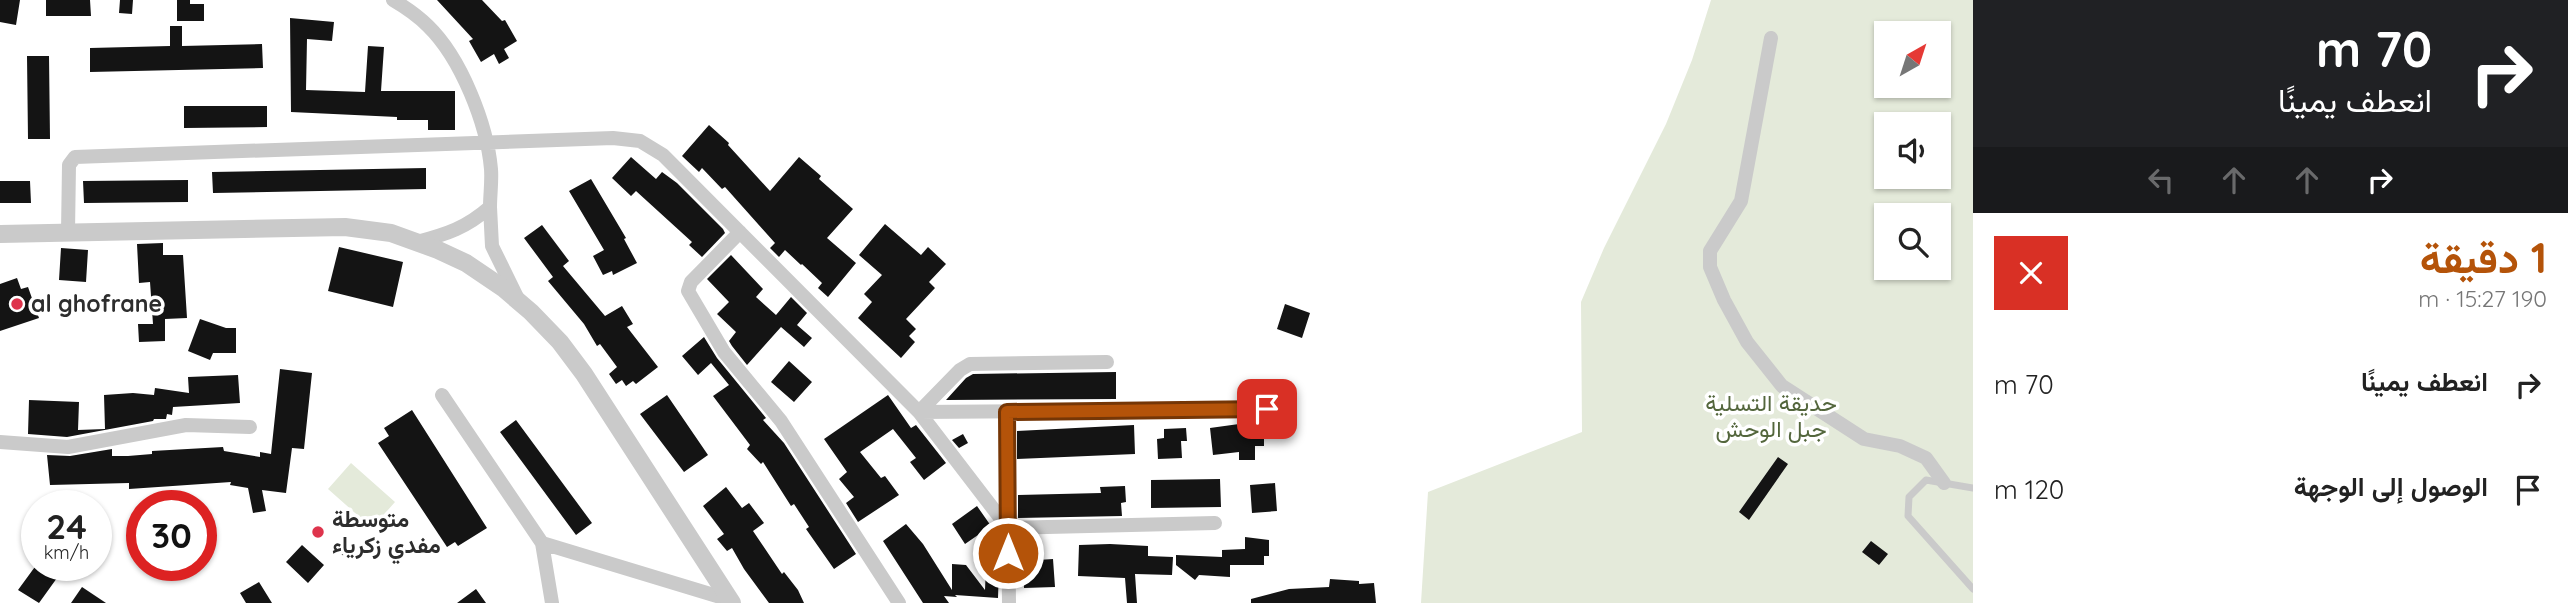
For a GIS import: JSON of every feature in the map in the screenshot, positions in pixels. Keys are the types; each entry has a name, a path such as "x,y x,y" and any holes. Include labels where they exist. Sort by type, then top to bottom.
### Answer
{"street":[{"path":"393,0 428,26 449,52 468,91 486,141 491,170 492,246 519,302"},
{"path":"1771,37 1741,201 1710,251 1710,267 1747,342 1782,386 1864,439 1900,446 1926,458 1944,483"},
{"path":"68,232 69,165 75,157 486,141 613,138 640,141 663,155 919,412 1008,528"},
{"path":"417,242 454,232 472,223 490,207"},
{"path":"0,234 345,227 391,233 466,263 503,288 560,342 584,374 732,601"},
{"path":"740,232 691,282 688,291 724,352 781,421 899,603"},
{"path":"919,412 960,370 970,364 1107,362"},
{"path":"442,395 542,543 552,603"},
{"path":"919,412 1267,409"},
{"path":"1007,412 1009,603"},
{"path":"0,442 68,447 186,425 250,427"},
{"path":"1008,528 1215,523"},
{"path":"542,543 732,601"}],"lane":[{"path":"1973,488 1926,480 1909,497 1908,516 1973,589"}],"green space":[{"name":"حديقة التسلية جبل الوحش","path":"1711,0 1973,0 1973,603 1421,603 1428,492 1582,432 1581,302 1604,248 1666,124 1692,60"},
{"path":"351,463 395,502 372,528 328,489"}],"building":[{"path":"0,0 20,0 16,25 0,22"},
{"path":"46,0 90,0 91,16 46,16"},
{"path":"120,0 133,0 132,14 119,13"},
{"path":"177,0 204,4 204,21 177,21"},
{"path":"437,0 482,0 502,21 505,20 517,41 504,49 509,58 499,64 494,54 481,62 469,41 473,39"},
{"path":"290,18 334,22 332,41 307,39 306,90 365,92 368,46 384,47 381,91 455,91 455,130 428,130 428,120 291,112"},
{"path":"170,26 182,26 182,46 262,44 263,68 90,72 90,48 170,46"},
{"path":"27,56 49,56 50,139 28,139"},
{"path":"184,106 267,106 267,127 184,128"},
{"path":"709,125 729,143 770,191 799,157 853,209 827,238 856,263 828,297 818,288 822,283 802,264 785,250 779,257 770,248 775,243 725,187 722,189 702,168 699,172 682,156"},
{"path":"631,157 656,179 662,172 677,183 723,229 725,233 702,257 689,245 692,242 636,191 631,196 612,178"},
{"path":"426,168 426,189 213,193 212,172"},
{"path":"591,179 626,238 624,239 637,263 613,275 612,271 603,275 593,256 604,250 569,191"},
{"path":"188,180 188,202 84,203 83,181"},
{"path":"0,181 30,181 31,203 0,203"},
{"path":"885,224 921,255 928,247 946,264 929,282 935,288 906,319 916,329 909,336 915,342 901,358 858,318 872,302 864,294 882,275 859,255"},
{"path":"542,225 569,261 563,266 605,316 622,306 633,324 627,327 658,367 636,384 633,381 626,386 622,380 616,384 609,374 617,367 600,344 597,346 584,324 548,281 553,277 524,238"},
{"path":"163,243 163,255 183,255 187,318 165,319 165,341 139,342 138,324 153,324 150,282 139,283 137,244"},
{"path":"339,247 403,262 393,307 328,291"},
{"path":"61,248 88,250 86,282 59,280"},
{"path":"731,255 763,289 756,297 776,315 791,297 807,313 797,325 812,338 804,347 781,327 747,365 729,341 736,332 717,314 729,302 707,279"},
{"name":"al ghofrane","path":"17,278 21,289 28,287 39,318 0,331 0,284"},
{"path":"1285,304 1310,313 1302,338 1277,329"},
{"path":"200,319 226,328 236,328 236,353 213,353 210,360 188,351"},
{"path":"704,337 717,358 766,418 763,420 784,443 856,554 834,569 806,529 809,527 794,504 791,506 763,462 761,464 747,449 750,445 713,396 729,385 711,363 698,375 682,356"},
{"path":"789,361 812,382 794,402 771,382"},
{"path":"280,369 312,373 304,449 292,448 286,493 262,490 266,511 253,513 248,488 230,485 231,482 129,489 129,483 50,485 47,455 70,456 112,449 112,456 128,456 152,454 152,451 223,447 224,451 260,457 260,452 271,454"},
{"path":"1116,372 1116,399 946,400 973,374"},
{"path":"238,375 240,403 173,407 172,415 167,414 166,419 154,419 67,437 28,434 29,400 79,402 78,430 105,429 104,395 154,395 155,388 189,393 188,377"},
{"path":"667,395 708,455 684,472 640,414"},
{"path":"888,395 911,428 916,425 946,463 924,480 910,462 916,458 893,429 860,452 881,478 885,476 899,495 858,522 846,503 854,497 839,479 847,472 824,439"},
{"path":"412,410 487,528 458,546 455,542 447,547 378,443 389,436 384,428"},
{"path":"516,420 592,523 576,535 500,432"},
{"path":"1239,422 1264,422 1264,446 1255,446 1255,460 1239,460 1239,452 1213,455 1210,428"},
{"path":"1134,425 1135,454 1017,459 1017,431"},
{"path":"1186,428 1187,441 1181,441 1182,458 1158,459 1157,439 1164,438 1164,429"},
{"path":"963,434 968,443 959,448 952,440"},
{"path":"1778,457 1788,464 1749,520 1739,512"},
{"path":"1220,479 1221,507 1151,508 1151,480"},
{"path":"1275,483 1277,511 1252,513 1250,485"},
{"path":"1125,486 1126,502 1121,503 1122,516 1018,518 1018,495 1101,493 1100,487"},
{"path":"726,487 742,508 749,503 764,523 753,531 782,574 784,572 798,590 804,603 769,603 732,548 727,551 717,539 724,534 703,506"},
{"path":"977,506 991,526 965,544 952,524"},
{"path":"906,524 923,544 952,590 952,564 966,565 985,590 986,566 999,567 998,598 955,595 957,597 944,596 949,603 923,603 883,541"},
{"path":"1245,537 1269,540 1269,556 1264,556 1264,565 1230,565 1230,577 1199,575 1195,580 1176,565 1176,555 1222,557 1222,550 1245,549"},
{"path":"346,541 355,549 347,559 337,550"},
{"path":"1871,541 1888,554 1879,565 1862,552"},
{"path":"302,545 324,565 308,583 286,562"},
{"path":"1079,545 1148,546 1148,556 1173,557 1172,575 1135,574 1137,603 1127,603 1125,578 1078,576"},
{"path":"1053,559 1055,587 1024,588 1023,561"},
{"path":"1330,579 1359,581 1359,584 1374,583 1376,603 1251,603 1251,599 1289,589 1329,587"},
{"path":"25,581 55,581 39,603 18,590"},
{"path":"259,582 272,603 246,603 240,593"},
{"path":"82,587 106,603 71,603"},
{"path":"476,589 486,603 457,603"}],"place":[{"name":"al ghofrane","path":"17,304"},
{"name":"متوسطة مفدي زكرياء","path":"318,532"}],"route":[{"path":"1008,553 1007,412 1267,409"}]}
